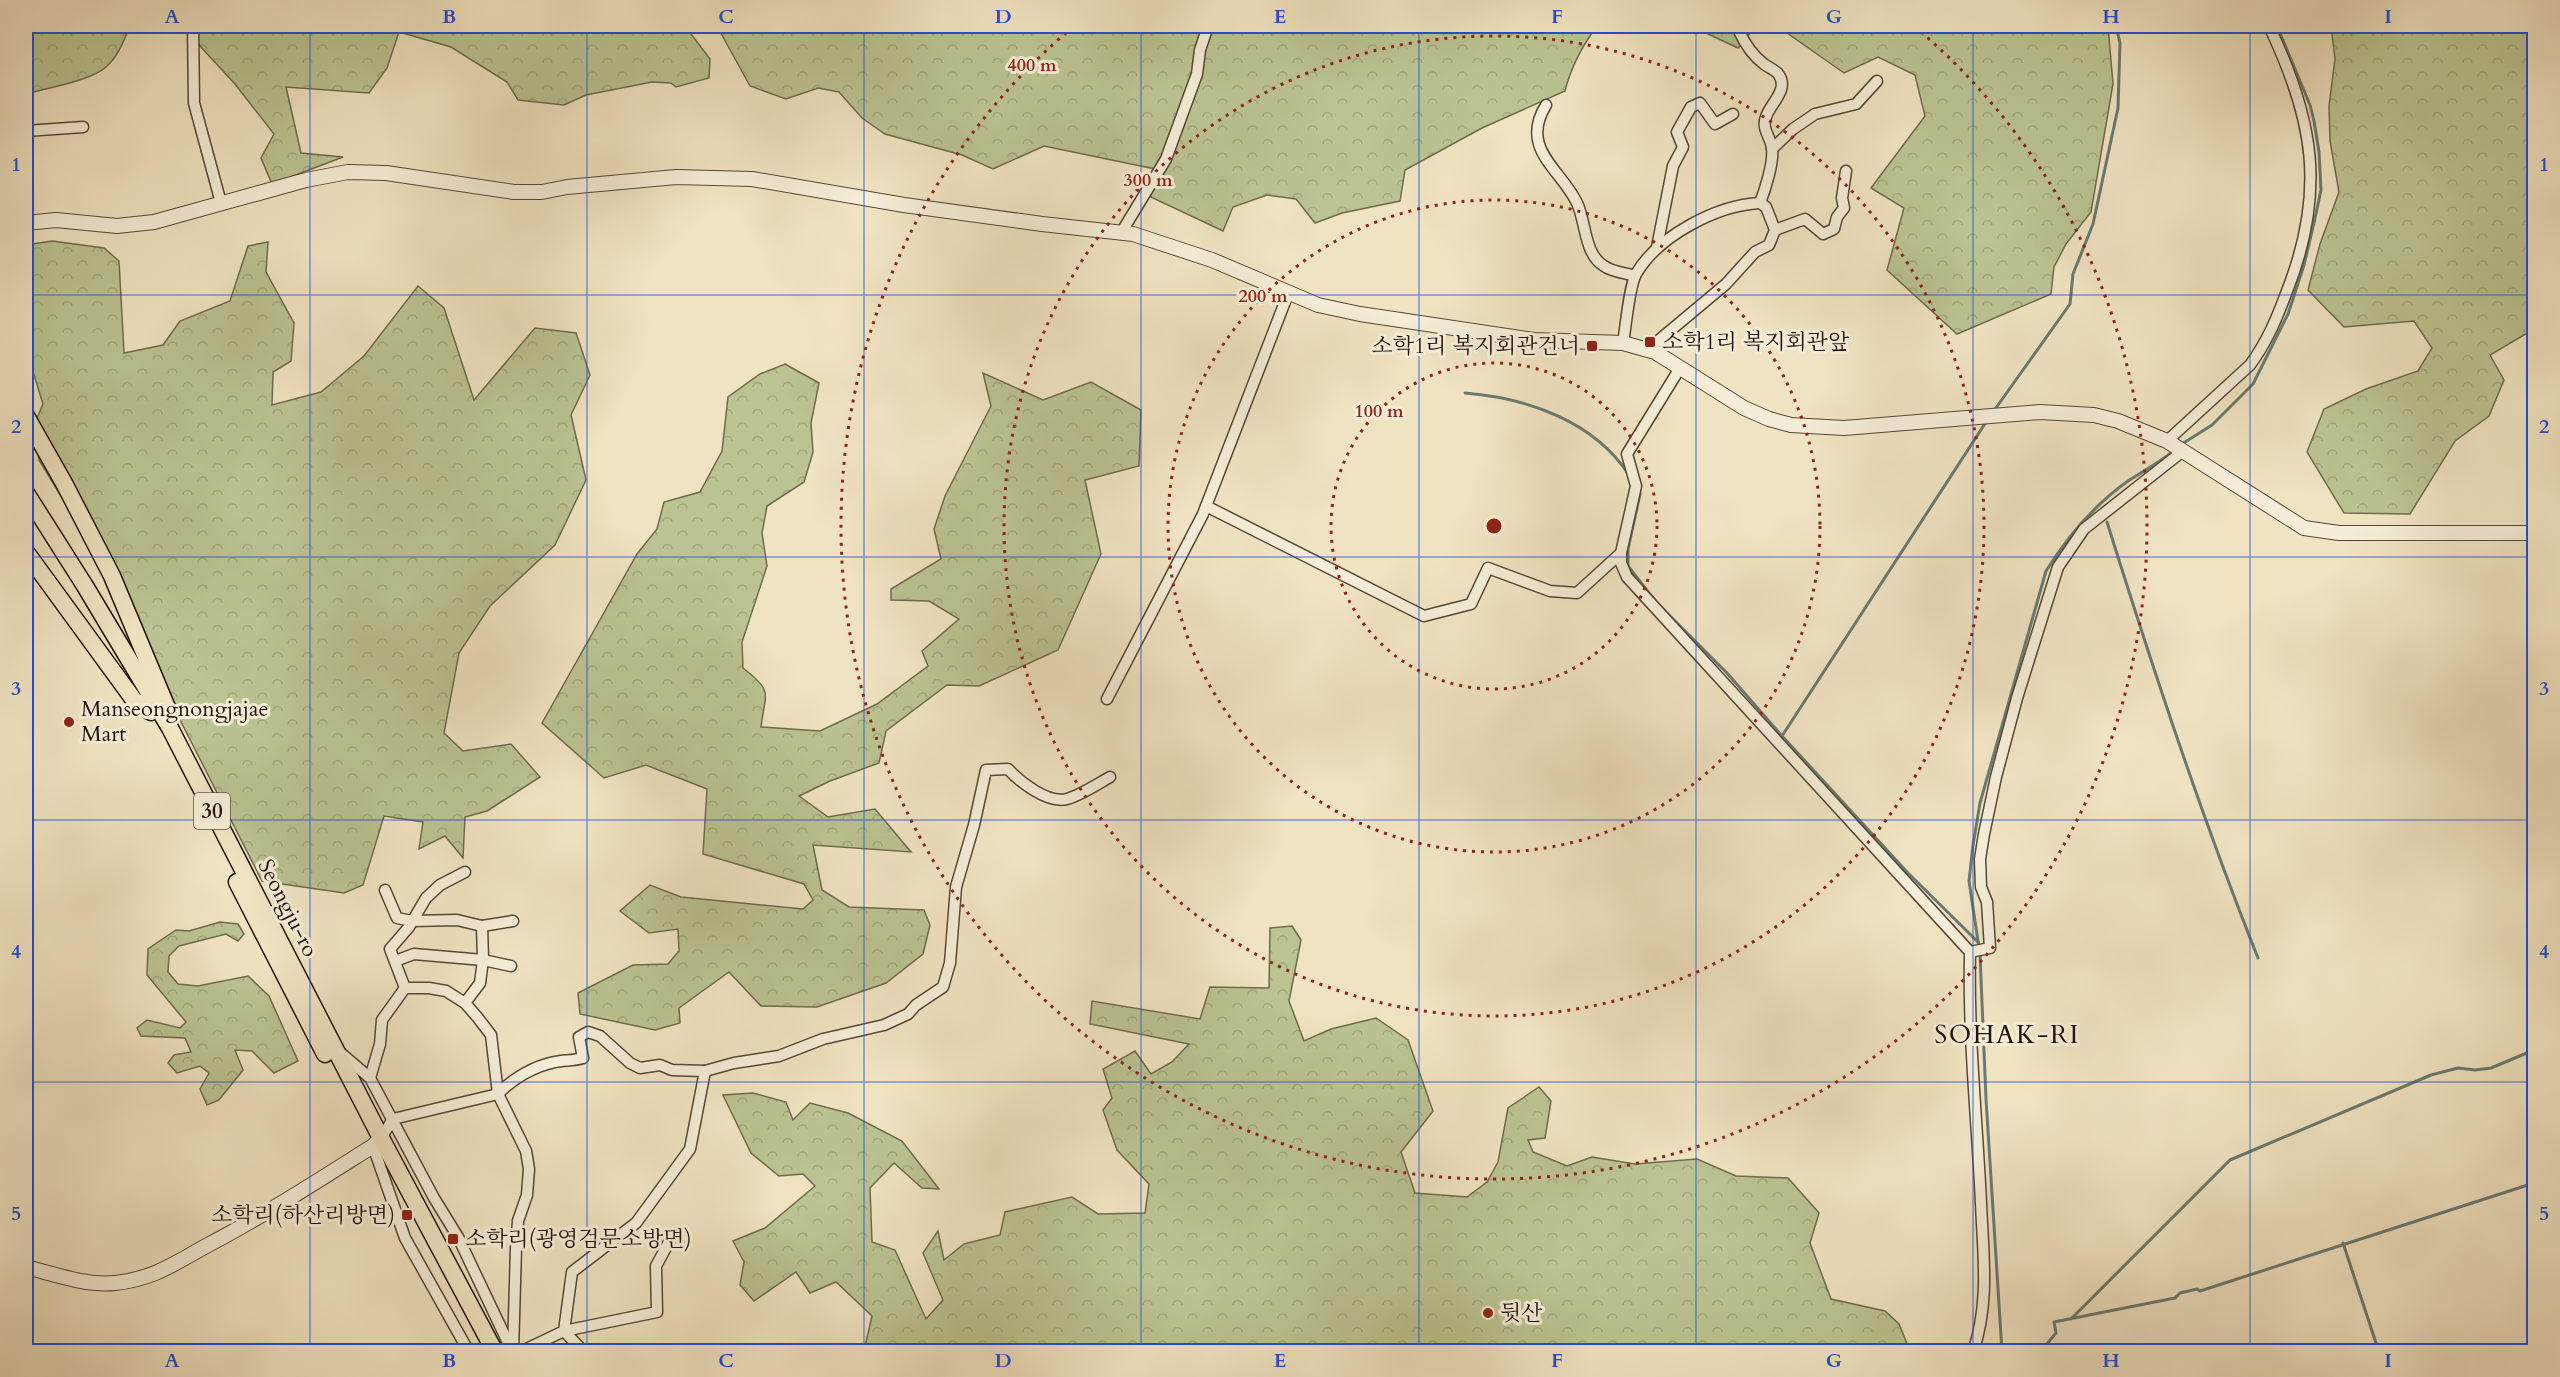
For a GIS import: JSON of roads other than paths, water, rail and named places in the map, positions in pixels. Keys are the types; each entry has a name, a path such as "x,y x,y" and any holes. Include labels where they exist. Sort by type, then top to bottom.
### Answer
{"highway":[{"path":"26,416 112,576 168,707 170,728"},
{"name":"Seongju-ro","path":"26,493 170,728 334,1047 377,1142 483,1352"},
{"name":"Seongju-ro","path":"26,508 104,631 151,712 206,815 248,905 495,1352"},
{"path":"26,552 134,700 151,712"}],"street":[{"path":"193,26 194,103 221,203"},
{"path":"1121,232 1166,159 1197,74 1200,50 1209,26"},
{"path":"1970,952 1990,948 1987,902 1981,887 1980,860 1984,834 2018,698 2058,567 2084,529 2175,446 2250,365 2273,329 2300,255 2312,193 2307,135 2300,99 2270,26"},
{"path":"1739,32 1747,47 1763,64 1780,76 1783,84 1778,98 1765,118 1766,131 1773,148"},
{"path":"1760,203 1773,148 1793,129 1815,114 1856,104 1877,81"},
{"path":"1657,247 1673,166 1683,147 1677,132 1691,107 1700,103 1715,124 1733,114"},
{"path":"1546,105 1539,117 1537,127 1545,160 1577,202 1594,256 1604,266 1635,276"},
{"path":"26,131 83,127"},
{"path":"1775,230 1806,219 1823,234 1834,229 1837,217 1844,208 1842,198 1846,171"},
{"path":"26,223 56,220 117,226 154,222 306,180 348,172 395,174 514,192 542,192 567,187 676,177 752,179 904,205 1133,234 1212,260 1318,305 1360,314 1534,340 1623,343 1640,347 1654,352 1744,408 1769,419 1791,424 1844,428 2040,412 2094,415 2118,421 2175,446 2304,528 2339,533 2535,533"},
{"path":"1623,343 1635,276 1657,247 1724,209 1760,203 1766,207 1775,230 1769,245 1755,252 1726,284 1653,345 1640,347"},
{"path":"1107,699 1206,506 1288,294"},
{"path":"1680,368 1627,454 1636,486 1622,553 1622,564 1626,577 1970,952 1969,1013 1979,1152 1985,1298 1973,1352"},
{"path":"1206,506 1424,616 1471,604 1488,568 1550,591 1577,593 1622,553"},
{"path":"26,1267 80,1280 113,1283 145,1278 172,1267 246,1225 377,1142 393,1119 498,1094 510,1082 537,1068 557,1061 583,1058 579,1036 588,1032 600,1036 630,1063 640,1068 660,1065 672,1070 705,1071 734,1063 779,1056 842,1034 884,1025 908,1014 916,1005 943,987 950,963 956,887 974,825 986,770 1008,769 1016,778 1047,797 1064,800 1110,777"},
{"path":"405,988 390,949 412,921 426,898 440,885 465,872"},
{"path":"386,890 397,918 412,921 457,920 482,926 513,921"},
{"path":"465,1003 480,983 483,960 482,926"},
{"path":"395,961 414,954 483,960 511,966"},
{"path":"370,1078 380,1044 382,1020 405,988"},
{"path":"405,988 446,991 465,1003 491,1035 498,1094 517,1128 526,1151 529,1169 527,1195 518,1221 513,1352"},
{"path":"334,1047 370,1078 458,1237 513,1352"},
{"path":"564,1331 572,1272 636,1223 690,1149 705,1071"},
{"path":"377,1142 405,1238 469,1352"},
{"path":"520,1352 564,1331 657,1311 656,1266 669,1242"},
{"path":"564,1331 584,1352"}],"waterway":[{"path":"1993,412 2070,304 2073,274 2093,224 2118,108 2120,43 2116,26"},
{"path":"2182,444 2212,425 2253,384 2288,314 2304,265 2314,223 2321,190 2319,152 2314,121 2310,105 2277,26"},
{"path":"1465,393 1512,400 1557,416 1597,440 1629,475"},
{"path":"1978,942 1908,873 1782,736 1986,422"},
{"path":"1979,948 1969,881 1980,803 2046,571 2073,533 2104,500 2175,450"},
{"path":"1639,491 1628,549 1628,566 1656,602 1727,673 1781,735"},
{"path":"2107,522 2178,742 2258,958"},
{"path":"1980,954 1986,1099 2002,1352"},
{"path":"2071,1319 2230,1160 2431,1075 2458,1068 2475,1070 2491,1068 2534,1050"},
{"path":"2040,1352 2056,1333 2054,1322 2175,1298 2180,1293 2197,1289 2200,1291 2534,1183"},
{"path":"2343,1243 2379,1352"}],"place":[{"name":"소학1리 복지회관앞","path":"1650,342"},
{"name":"소학1리 복지회관건너","path":"1592,346"},
{"name":"Manseongnongjajae Mart","path":"69,722"},
{"name":"소학리(하산리방면)","path":"407,1215"},
{"name":"소학리(광영검문소방면)","path":"453,1239"},
{"name":"뒷산","path":"1488,1313"}],"district":[{"name":"SOHAK-RI","path":"2007,1034"}]}
